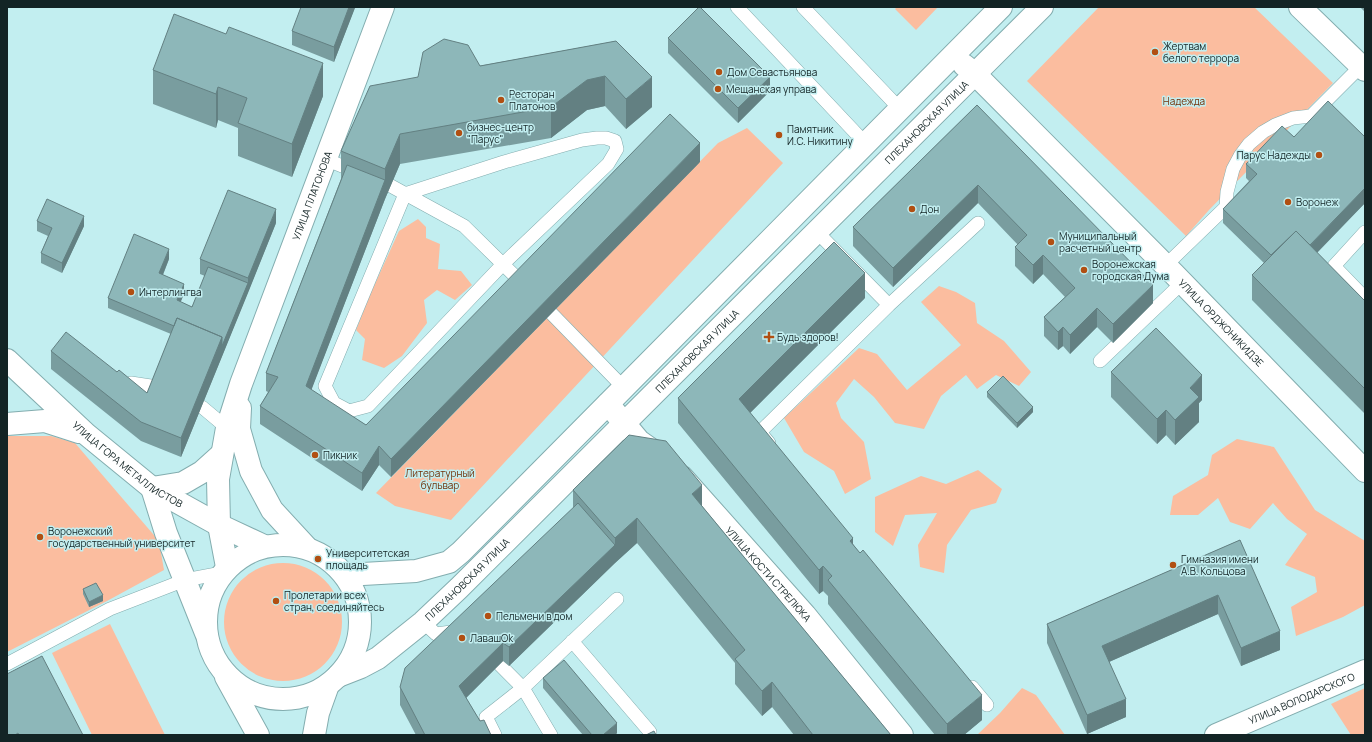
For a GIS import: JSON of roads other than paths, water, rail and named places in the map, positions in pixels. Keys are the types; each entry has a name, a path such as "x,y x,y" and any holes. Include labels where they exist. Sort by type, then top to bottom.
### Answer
{"street":[{"name":"УЛИЦА ПЛАТОНОВА","path":"225,570 218,525 218,479 227,428 241,384 383,7"},
{"path":"345,575 416,571 449,562 461,552 1002,7"},
{"name":"ПЛЕХАНОВСКАЯ УЛИЦА","path":"333,681 378,658 423,622 464,584 1042,7"},
{"path":"1300,7 1363,68"},
{"name":"УЛИЦА ОРДЖОНИКИДЗЕ","path":"953,56 975,74 1182,283 1365,471"},
{"name":"УЛИЦА ГОРА МЕТАЛЛИСТОВ","path":"7,360 86,434 152,488 218,525 264,546"},
{"name":"УЛИЦА ПЛАТОНОВА","path":"241,384 239,428 251,471 272,510 307,548"},
{"name":"УЛИЦА КОСТИ СТРЕЛЮКА","path":"608,404 639,441 666,459 805,615 902,735"},
{"path":"7,424 45,421 86,434"},
{"path":"222,454 202,472 183,483 152,488 166,533 206,633 212,653 258,735"},
{"path":"206,633 206,612 211,592 225,570 244,554 264,546 286,544 307,548 328,558 345,575 354,590 359,608 360,627 357,645 349,662 333,681 318,713 314,735"},
{"name":"УЛИЦА ВОЛОДАРСКОГО","path":"1216,735 1365,670"},
{"path":"223,671 238,685 256,694 277,699 303,697 316,692 333,681"}],"lane":[{"path":"737,7 866,144"},
{"path":"803,7 900,109"},
{"path":"1165,266 1226,207 1227,192 1233,169 1249,144 1263,132 1275,125 1293,118 1311,116 1363,68"},
{"path":"597,138 615,140 617,149 608,164 503,264 368,406 349,411 334,403 325,386 406,194 504,162 582,140 597,138"},
{"path":"325,158 347,168"},
{"path":"391,186 464,226 522,283"},
{"path":"775,449 760,432 890,305 978,223"},
{"path":"817,232 890,305"},
{"path":"1365,232 1334,266 1365,298"},
{"path":"1100,361 1182,283"},
{"path":"551,313 624,388"},
{"path":"131,383 157,387"},
{"path":"202,407 227,428"},
{"path":"7,664 110,609 185,580 225,570"},
{"path":"495,735 486,718 523,688 617,599"},
{"path":"423,622 436,634 465,630"},
{"path":"572,641 650,732"},
{"path":"500,665 523,688 551,735"},
{"path":"962,676 987,705"}],"place":[{"name":"Жертвам белого террора","path":"1155,52"},
{"name":"Дом Севастьянова","path":"719,72"},
{"name":"Мещанская управа","path":"718,89"},
{"name":"Ресторан Платонов","path":"501,100"},
{"name":"бизнес-центр \"Парус\"","path":"459,133"},
{"name":"Памятник И.С. Никитину","path":"779,135"},
{"name":"Парус Надежды","path":"1319,155"},
{"name":"Воронеж","path":"1288,202"},
{"name":"Дон","path":"912,209"},
{"name":"Муниципальный расчетный центр","path":"1051,242"},
{"name":"Воронежская городская Дума","path":"1084,270"},
{"name":"Интерлингва","path":"131,292"},
{"name":"Будь здоров!","path":"769,337"},
{"name":"Пикник","path":"315,455"},
{"name":"Воронежский государственный университет","path":"40,537"},
{"name":"Университетская площадь","path":"318,559"},
{"name":"Гимназия имени А.В. Кольцова","path":"1173,565"},
{"name":"Пролетарии всех стран, соединяйтесь","path":"276,601"},
{"name":"Пельмени в дом","path":"488,616"},
{"name":"ЛавашOk","path":"462,638"}],"park label":[{"name":"Надежда","path":"1184,101"},
{"name":"Литературный бульвар","path":"440,478"}]}
